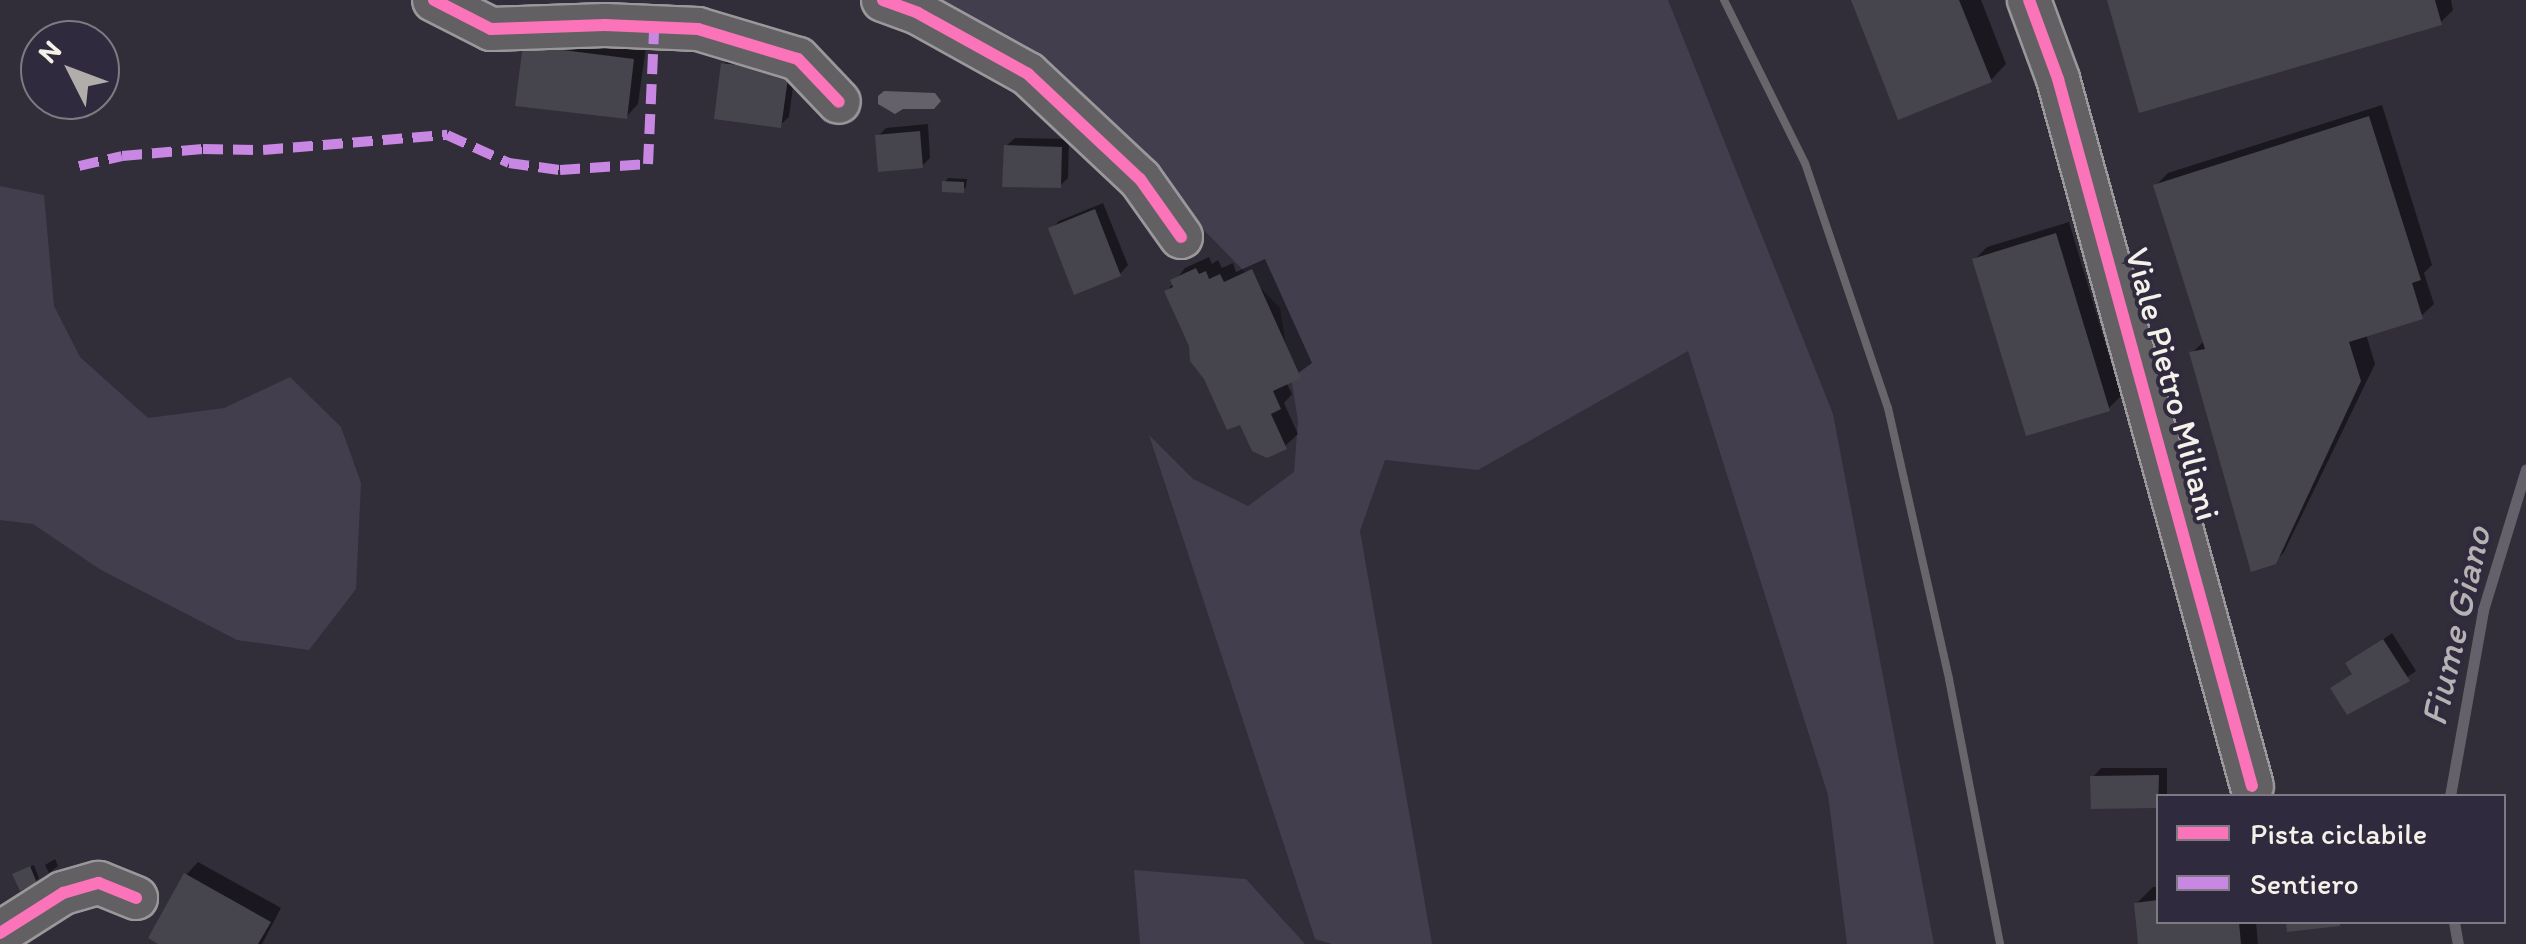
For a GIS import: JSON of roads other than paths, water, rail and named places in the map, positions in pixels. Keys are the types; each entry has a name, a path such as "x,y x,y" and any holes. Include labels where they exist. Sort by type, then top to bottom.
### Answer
{"street":[{"path":"434,0 491,29 605,25 698,30 798,59 840,102"},
{"path":"883,0 918,13 1028,74 1140,178 1182,237"},
{"name":"Viale Pietro Miliani","path":"2029,0 2058,79 2252,786"},
{"path":"0,933 63,894 98,882 136,898"}],"waterway":[{"name":"Fiume Giano","path":"2450,794 2483,610 2526,469"},
{"name":"Fiume Giano","path":"2454,924 2458,944"}],"railway":[{"path":"1724,0 1805,163 1888,408 1949,679 2000,944"}]}
